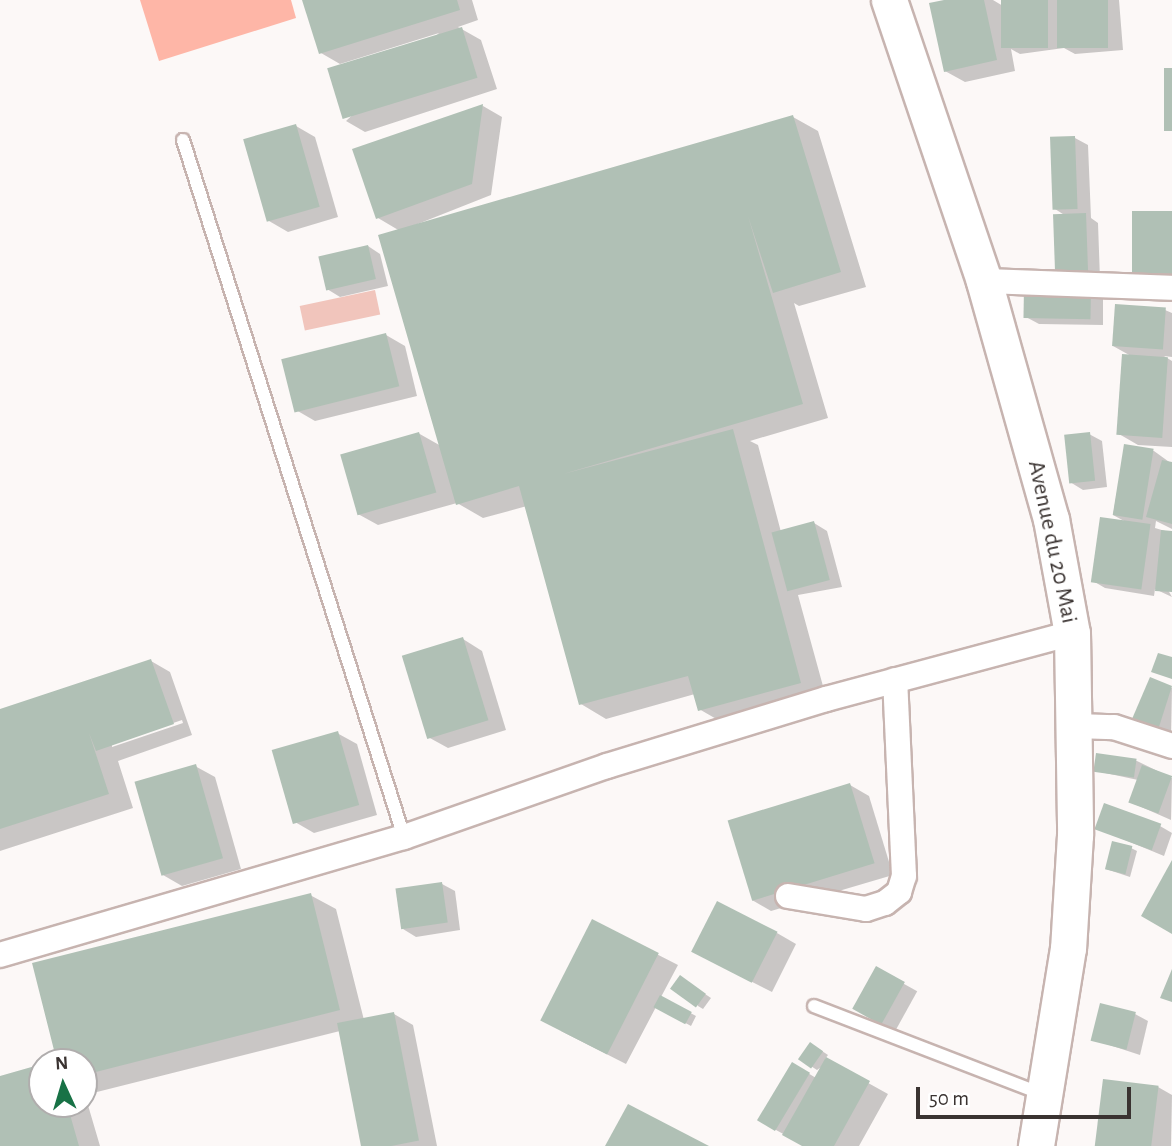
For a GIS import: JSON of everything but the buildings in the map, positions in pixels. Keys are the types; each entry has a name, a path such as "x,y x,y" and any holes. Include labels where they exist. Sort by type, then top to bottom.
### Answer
{"main road":[{"name":"Avenue du 20 Mai","path":"888,0 984,282 1051,519 1072,633 1076,726 1068,948 1047,1096 1036,1146"}],"street":[{"path":"984,282 1172,288"},
{"path":"0,955 404,837 607,766 895,680 1072,633"},
{"path":"788,896 866,909 899,892 904,876 895,680"},
{"path":"1076,726 1114,727 1172,746"}],"lane":[{"path":"183,140 404,837"},
{"path":"814,1006 1047,1096"}],"shaded area":[{"path":"140,0 291,0 296,18 159,61"},
{"path":"375,290 380,314 305,330 300,306"}]}
